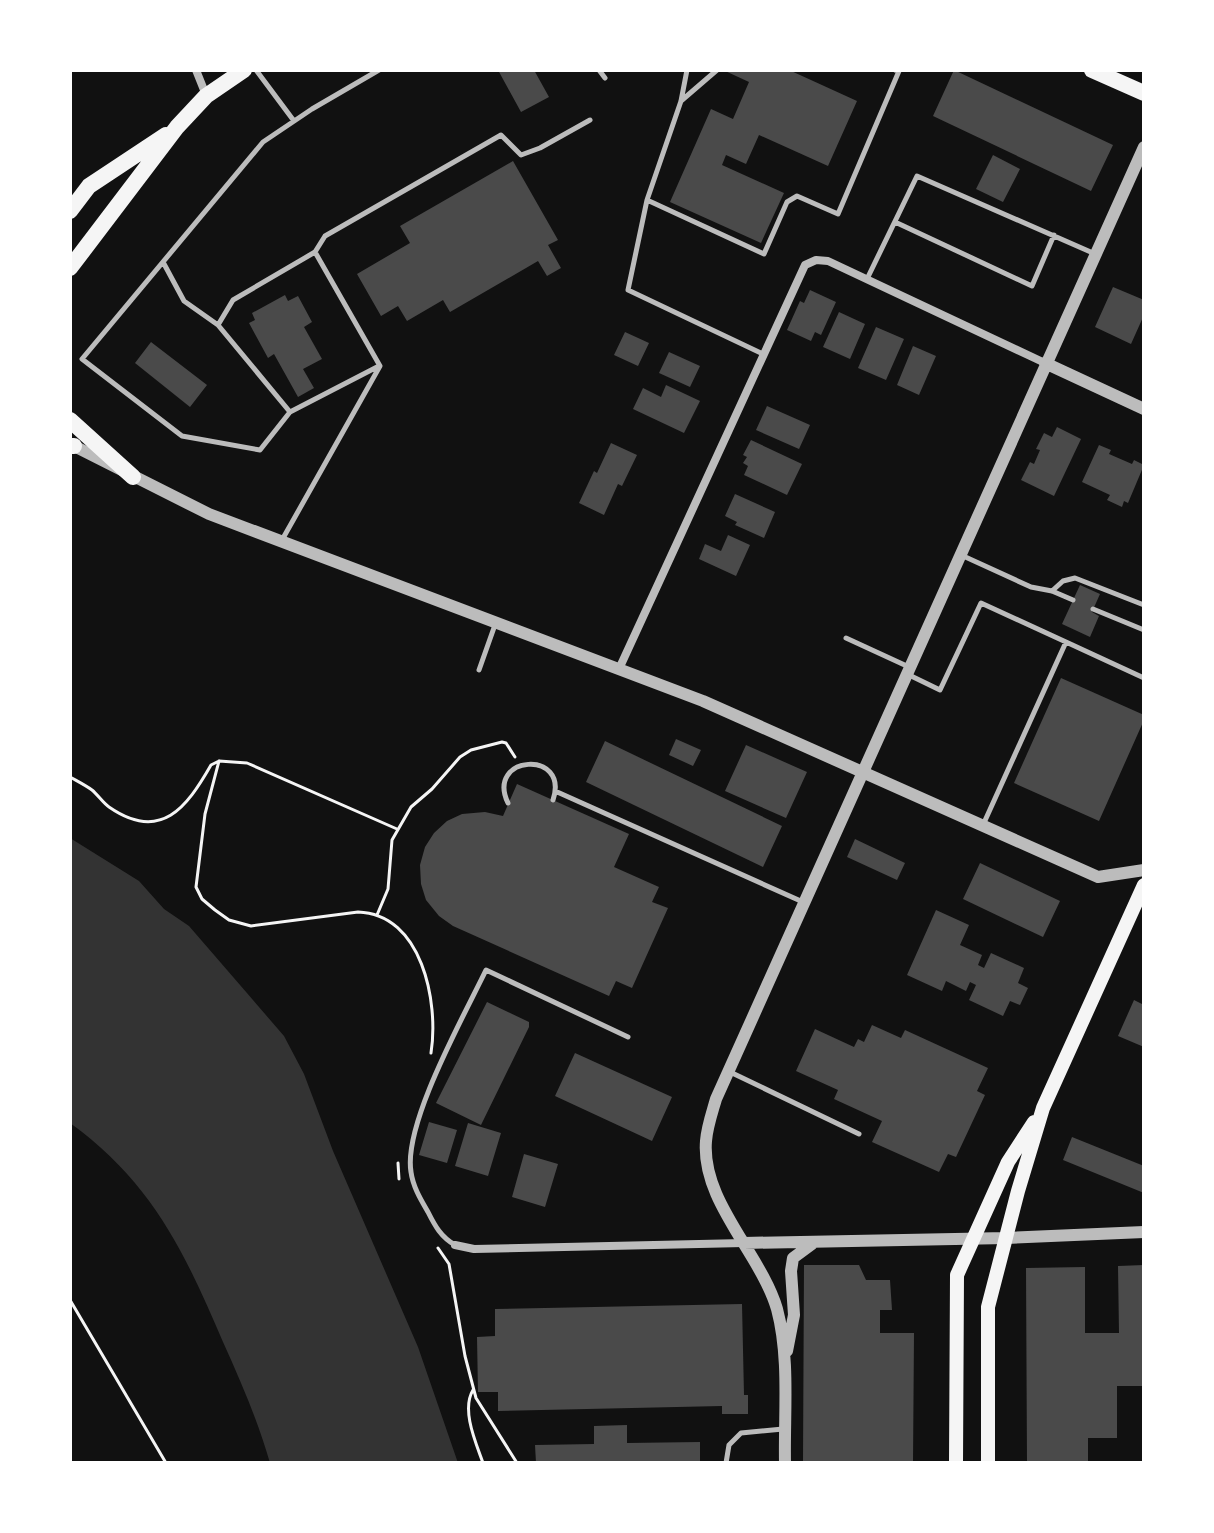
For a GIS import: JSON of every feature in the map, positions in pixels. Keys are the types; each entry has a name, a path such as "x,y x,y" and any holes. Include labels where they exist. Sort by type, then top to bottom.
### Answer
{"main road":[{"path":"70,268 177,127 206,96 244,70"},
{"path":"1092,70 1144,93"},
{"path":"70,211 89,186 177,127"},
{"path":"70,420 133,477"},
{"path":"988,1463 988,1307 1006,1238 1043,1108 1144,885"},
{"path":"956,1463 957,1275 1008,1162 1043,1108"}],"street":[{"path":"196,70 206,96"},
{"path":"785,1463 784,1366 776,1305 713,1185 705,1142 709,1122 907,670 1144,147"},
{"path":"619,669 805,265 816,260 828,261 1144,409"},
{"path":"71,445 209,514 703,701 1098,877 1144,870"},
{"path":"455,1245 474,1249 815,1243 1144,1232"},
{"path":"784,1366 794,1315 793,1258 815,1243"}],"lane":[{"path":"256,70 294,121"},
{"path":"379,70 263,142 82,359 182,436 260,450 290,412 380,366"},
{"path":"599,70 605,78"},
{"path":"687,70 681,101 647,200 628,290 763,354"},
{"path":"681,101 717,70"},
{"path":"647,200 764,254 787,202 797,196 838,214 899,71 895,70"},
{"path":"218,325 233,300 315,252 325,236 501,135 521,155 590,120"},
{"path":"867,279 917,176 1095,254"},
{"path":"895,222 1032,286 1054,235"},
{"path":"315,252 380,366"},
{"path":"163,262 184,301 218,325 290,412"},
{"path":"282,542 380,366"},
{"path":"960,555 1031,587 1073,600"},
{"path":"1052,591 1063,581 1075,578 1144,605"},
{"path":"846,638 940,690 981,603 1144,678"},
{"path":"1093,609 1144,630"},
{"path":"479,670 496,621"},
{"path":"982,825 1066,642"},
{"path":"508,803 504,785 509,774 518,766 531,763 545,768 553,778 553,800"},
{"path":"555,791 805,903"},
{"path":"455,1245 439,1232 415,1187 410,1171 410,1150 424,1101 486,970 628,1037"},
{"path":"729,1072 859,1134"},
{"path":"726,1463 729,1445 741,1433 784,1429"}],"path":[{"path":"377,915 388,889 390,854 397,829 411,807 465,753 497,742 506,743 518,766"},
{"path":"70,777 90,789 108,807 128,818 154,821 162,820 184,807 211,765 219,761 247,763 397,829"},
{"path":"219,761 205,814 200,850 196,887 202,899 229,920 251,926 358,912 377,915 407,937 420,962 433,1004 434,1037 429,1063"},
{"path":"399,1156 397,1171 401,1186"},
{"path":"433,1242 449,1264 465,1356 476,1398 517,1463"},
{"path":"70,1300 166,1463"},
{"path":"474,1388 468,1397 473,1435 483,1463"}],"shaded area":[{"path":"70,838 139,881 164,909 189,926 284,1036 304,1074 333,1151 418,1347 458,1463 270,1463 243,1387 180,1249 163,1221 123,1170 70,1123"}],"building":[{"path":"498,70 534,70 549,97 521,112"},
{"path":"723,70 789,70 857,101 828,166 759,135 746,164 726,155 722,165 784,193 761,243 670,202 711,109 733,119 749,82"},
{"path":"954,70 1113,145 1091,191 933,116"},
{"path":"993,155 1020,169 1003,202 976,189"},
{"path":"513,161 558,240 548,245 561,268 547,276 538,261 450,312 443,300 407,321 398,306 381,316 357,274 410,243 400,226"},
{"path":"1113,287 1144,300 1144,315 1131,344 1095,327"},
{"path":"810,290 836,302 821,335 815,332 811,341 787,330 800,301 804,303"},
{"path":"285,295 288,301 298,296 312,322 304,327 322,359 303,369 314,388 298,397 274,354 268,358 249,323 255,320 252,313"},
{"path":"839,312 865,324 850,359 823,347"},
{"path":"876,327 904,339 886,380 858,368"},
{"path":"625,332 649,343 638,366 614,355"},
{"path":"151,342 207,385 190,407 135,363"},
{"path":"913,346 936,356 919,395 897,385"},
{"path":"669,352 700,366 690,387 659,373"},
{"path":"666,385 700,401 684,433 633,409 643,388 661,397"},
{"path":"767,406 810,425 799,449 756,430"},
{"path":"1057,427 1081,439 1054,496 1021,480 1030,462 1034,464 1040,450 1036,449 1044,433 1052,437"},
{"path":"751,440 802,464 787,495 744,475 748,466 743,463 747,457 743,455"},
{"path":"611,443 637,455 622,486 618,484 604,515 579,503"},
{"path":"1099,445 1111,450 1109,454 1132,464 1134,460 1144,465 1128,503 1124,501 1122,507 1107,500 1110,495 1082,482"},
{"path":"735,494 775,512 764,538 735,525 737,522 725,516"},
{"path":"728,535 750,545 736,576 699,559 705,544 721,551"},
{"path":"1080,585 1100,594 1092,612 1099,616 1090,637 1062,624"},
{"path":"1061,678 1144,715 1099,821 1014,783"},
{"path":"676,739 701,750 693,766 669,755"},
{"path":"605,741 782,826 763,867 586,782"},
{"path":"746,745 807,772 786,818 725,791"},
{"path":"517,784 629,834 614,867 659,887 652,902 668,908 632,988 616,981 609,996 453,926 439,916 426,900 420,865 425,847 434,833 447,821 462,814 485,812 503,816"},
{"path":"855,839 905,863 897,880 847,857"},
{"path":"980,863 1060,901 1043,937 963,899"},
{"path":"936,910 969,925 960,945 982,955 978,965 984,968 991,953 1024,968 1018,983 1028,988 1020,1005 1010,1001 1003,1016 969,1000 976,985 970,982 966,991 946,981 942,991 907,975"},
{"path":"1134,1000 1144,1005 1144,1047 1118,1036"},
{"path":"487,1002 529,1022 529,1027 481,1125 436,1103"},
{"path":"872,1025 901,1038 905,1030 988,1068 977,1091 985,1095 956,1157 948,1154 939,1172 872,1142 882,1121 834,1099 838,1090 796,1071 815,1029 854,1047 858,1039 864,1042"},
{"path":"575,1053 672,1097 652,1141 555,1096"},
{"path":"429,1122 457,1130 447,1163 419,1155"},
{"path":"468,1123 501,1133 488,1176 455,1166"},
{"path":"1072,1137 1144,1166 1144,1193 1063,1160"},
{"path":"524,1154 558,1164 545,1207 512,1197"},
{"path":"804,1265 859,1265 866,1280 890,1280 892,1310 880,1310 880,1333 914,1333 913,1463 803,1463"},
{"path":"1144,1265 1144,1386 1117,1386 1117,1438 1088,1438 1088,1463 1027,1463 1026,1268 1085,1267 1085,1333 1119,1333 1118,1266"},
{"path":"742,1304 744,1395 748,1395 748,1414 722,1414 722,1406 498,1411 498,1392 478,1392 477,1337 495,1336 495,1309"},
{"path":"627,1425 627,1443 700,1442 700,1463 536,1463 535,1445 594,1444 594,1426"}]}
